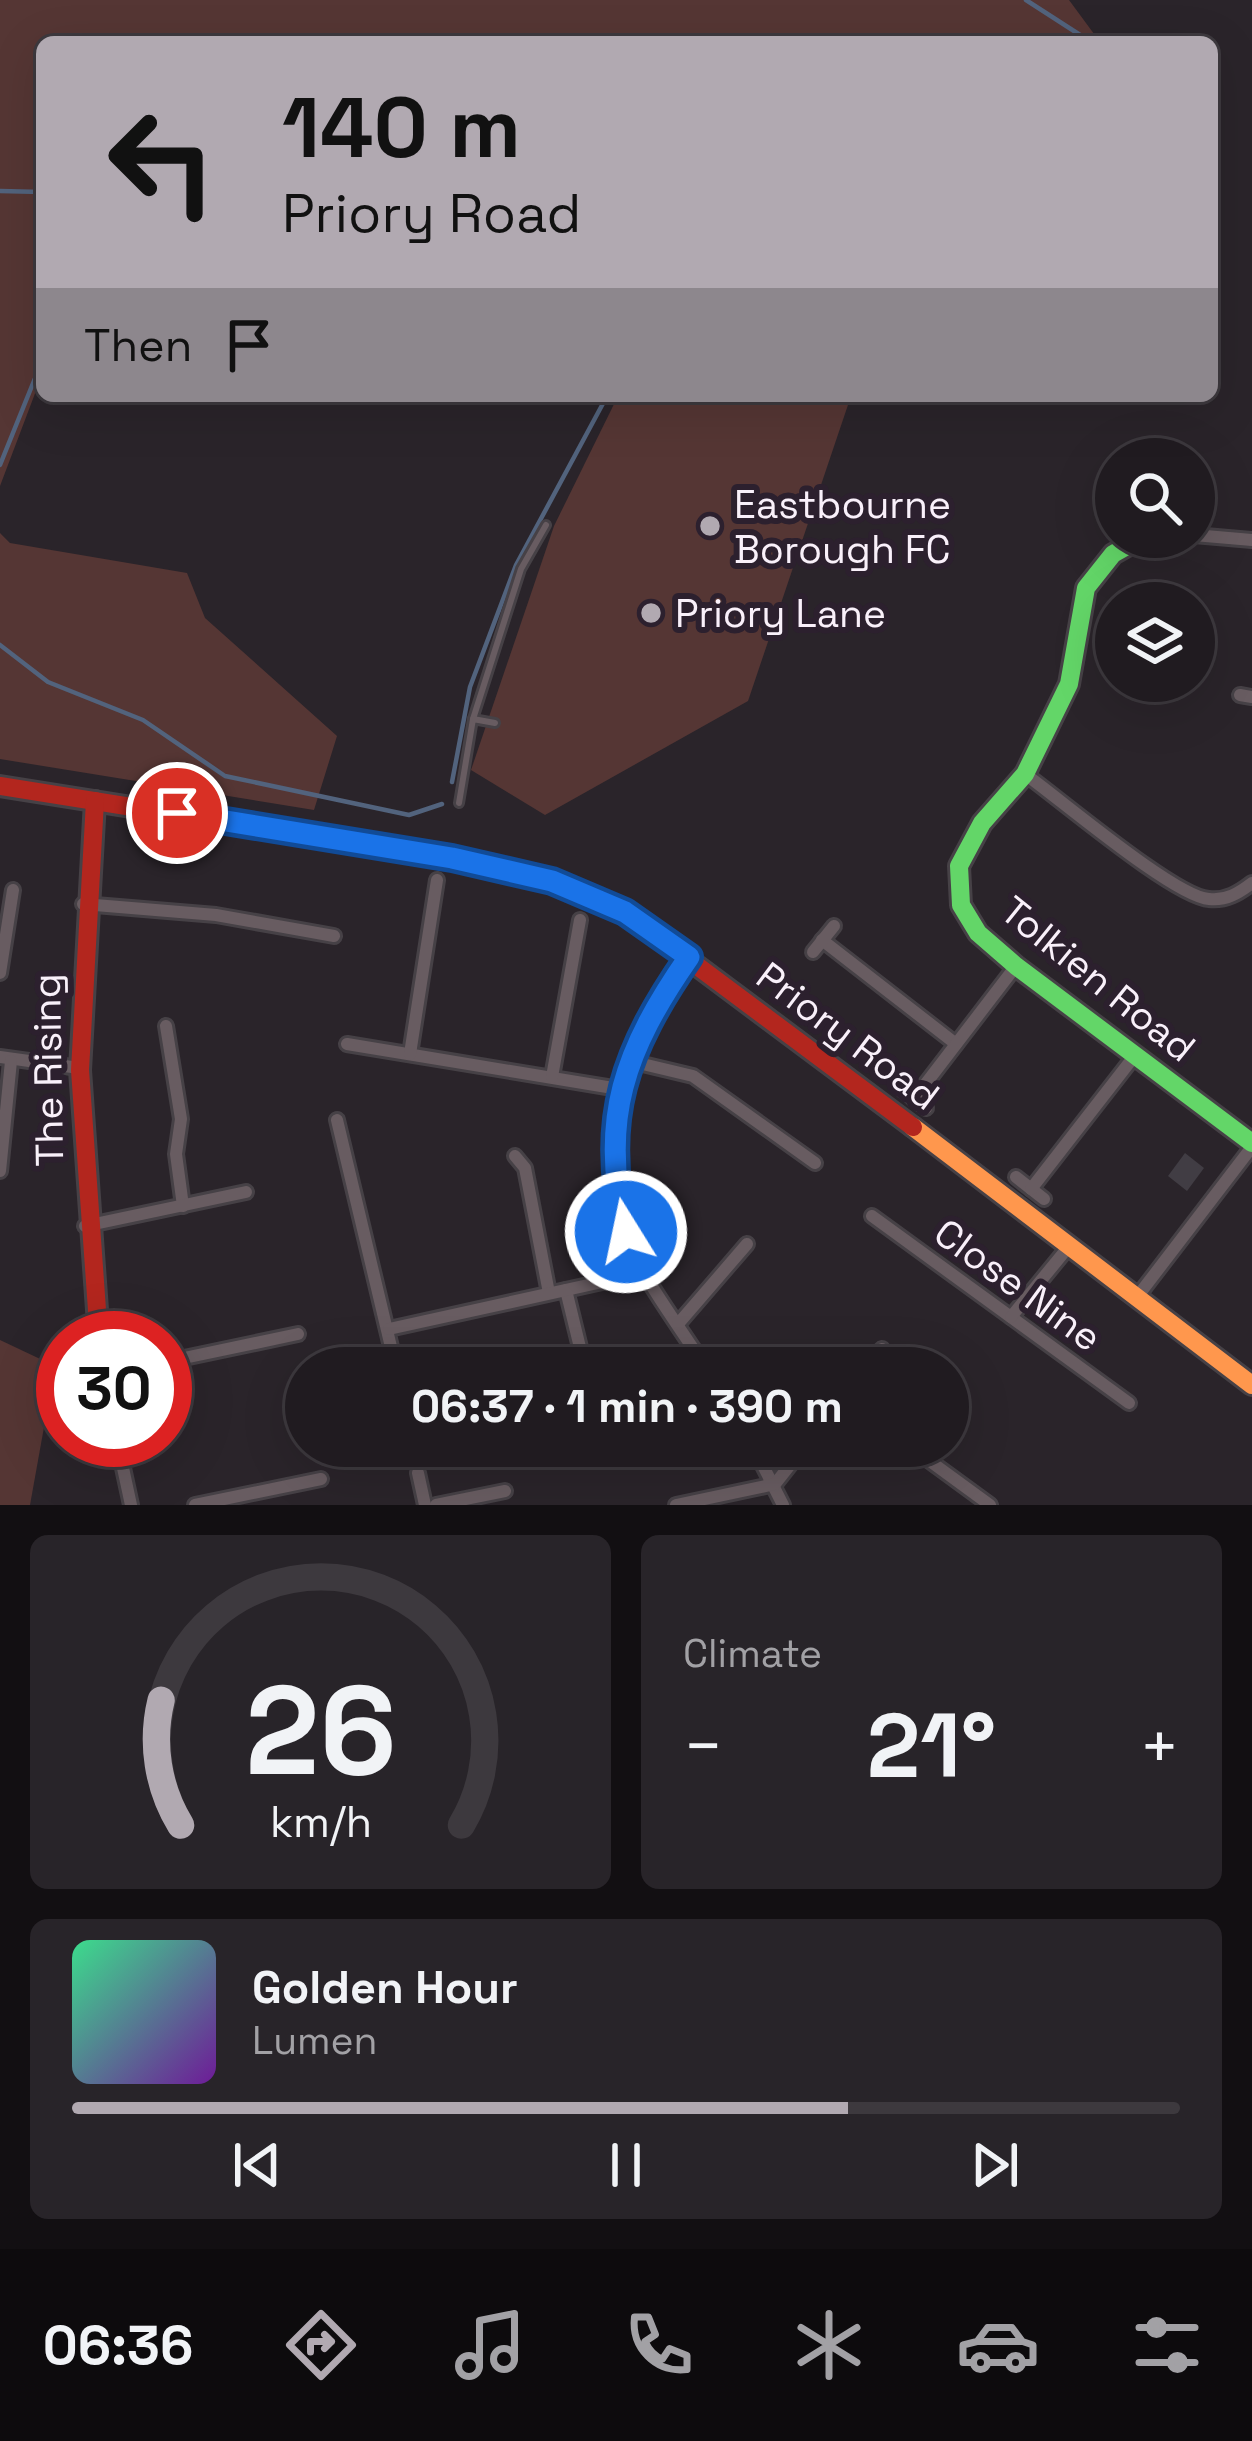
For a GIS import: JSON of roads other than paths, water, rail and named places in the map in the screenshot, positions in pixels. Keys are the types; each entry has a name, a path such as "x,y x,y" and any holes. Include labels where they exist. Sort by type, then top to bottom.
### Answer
{"street":[{"path":"1215,537 1252,540"},
{"name":"Tolkien Road","path":"1110,558 1086,587 1069,684 1025,774 982,823 959,866 961,905 978,933 1016,966 1252,1145"},
{"path":"1025,774 1176,886 1208,899 1235,896 1252,884"},
{"name":"Priory Road","path":"0,786 452,858 552,881 625,912 1252,1385"},
{"name":"The Rising","path":"95,801 82,904 79,1068 84,1227 95,1311"},
{"path":"410,1054 436,880"},
{"path":"0,973 13,890"},
{"path":"82,904 216,915 334,935"},
{"path":"552,1077 580,920"},
{"path":"813,952 834,926"},
{"path":"823,940 956,1044"},
{"path":"689,957 654,1008 619,1089 614,1154 618,1201 644,1273 693,1347"},
{"path":"914,1099 1016,966"},
{"path":"166,1026 181,1119 176,1154 183,1205"},
{"path":"347,1044 619,1089"},
{"path":"1031,1189 1136,1054"},
{"path":"0,1171 5,1059 79,1068"},
{"path":"630,1061 693,1076 815,1163"},
{"path":"898,1087 926,1108"},
{"path":"337,1120 392,1347"},
{"path":"1137,1297 1252,1145"},
{"path":"515,1156 525,1168 549,1293"},
{"path":"525,1168 540,1159"},
{"path":"1016,1178 1044,1199"},
{"path":"84,1227 246,1192"},
{"name":"Close Nine","path":"872,1216 1129,1403"},
{"path":"678,1324 747,1244"},
{"path":"1011,1317 1070,1245"},
{"path":"389,1329 644,1273"},
{"path":"566,1290 580,1347"},
{"path":"192,1356 298,1334"},
{"path":"123,1467 131,1505"},
{"path":"765,1467 783,1505"},
{"path":"676,1505 775,1484 788,1467"},
{"path":"937,1467 983,1503"},
{"path":"418,1473 424,1505"},
{"path":"195,1505 321,1479"},
{"path":"436,1505 505,1491"}],"lane":[{"path":"459,803 473,719 521,569 546,525"},
{"path":"473,719 495,723"}],"waterway":[{"path":"1026,0 1082,36"},
{"path":"0,191 36,192"},
{"path":"0,465 36,376"},
{"path":"452,782 470,687 516,565 604,402"},
{"path":"0,645 48,682 143,720 225,776 409,815 442,804"}],"place":[{"name":"Eastbourne Borough FC","path":"710,526"},
{"name":"Priory Lane","path":"651,613"}]}
